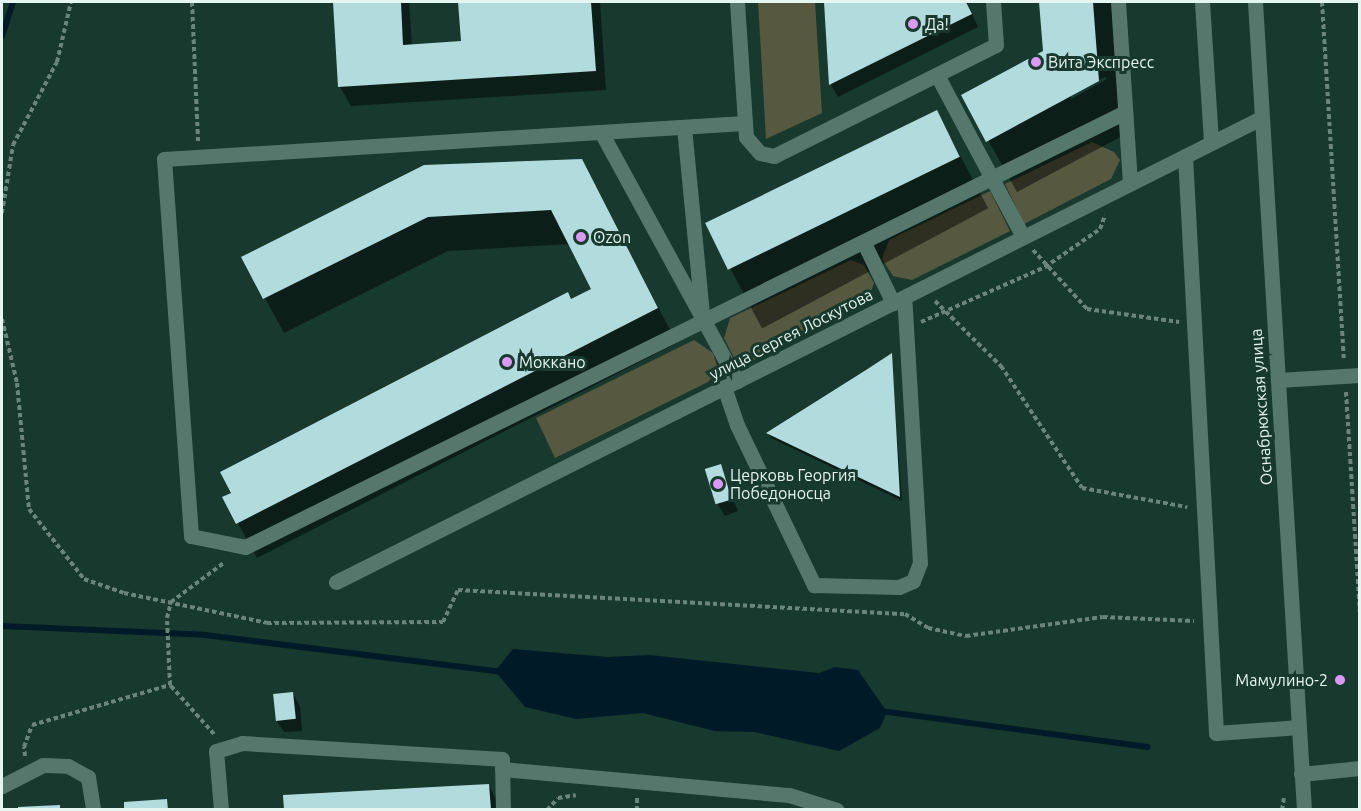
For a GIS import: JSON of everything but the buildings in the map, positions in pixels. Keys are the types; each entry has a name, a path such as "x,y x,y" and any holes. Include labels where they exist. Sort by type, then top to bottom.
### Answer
{"street":[{"path":"737,2 744,123 752,144 760,153 774,156 996,45 993,2"},
{"path":"1118,2 1130,183"},
{"path":"1202,2 1211,143"},
{"name":"Оснабрюкская улица","path":"1254,2 1304,810"},
{"path":"937,75 1023,237"},
{"path":"744,123 164,159 190,536 245,547 703,324 1125,112"},
{"name":"улица Сергея Лоскутова","path":"336,582 1261,118"},
{"path":"684,127 703,324"},
{"path":"600,132 703,324 731,384 737,425 814,585 899,587 913,581 920,563 907,329 899,300 864,243"},
{"path":"1185,156 1216,733 1299,727"},
{"path":"1278,380 1352,376"},
{"path":"221,810 216,751 242,743 502,759 503,810"},
{"path":"2,786 43,765 68,766 88,777 92,802"},
{"path":"1301,774 1359,768"},
{"path":"502,769 789,795 837,810"}],"path":[{"path":"2,213 13,145 57,62 71,2"},
{"path":"192,2 199,156"},
{"path":"1322,2 1352,376 1359,614"},
{"path":"907,329 1044,267 1100,229 1113,192"},
{"path":"1023,237 1044,267 1088,309 1194,324"},
{"path":"921,289 1001,366 1082,488 1176,507 1204,508"},
{"path":"2,319 17,383 29,509 84,579 124,593 267,622 443,622 458,590 905,614 928,627 966,636 1103,617 1210,622"},
{"path":"227,748 170,685 167,618 171,602 245,547"},
{"path":"28,773 24,747 32,725 170,685"}],"green space":[{"path":"758,2 815,2 822,113 766,139"},
{"path":"1092,142 1114,152 1120,160 1111,179 1024,224 1005,184"},
{"path":"990,191 1010,231 912,280 893,276 882,259 889,240"},
{"path":"851,260 864,265 874,283 868,301 754,360 734,358 724,338 730,318"},
{"path":"694,340 713,353 718,369 708,382 555,458 536,418"}],"water":[{"path":"513,649 608,657 650,655 819,673 835,667 858,670 887,712 880,728 839,751 754,732 715,731 643,713 576,719 525,707 495,671"}],"waterway":[{"path":"2,36 13,2"},
{"path":"2,626 205,635 501,672"},
{"path":"881,711 1148,747"}],"place":[{"name":"Да!","path":"913,24"},
{"name":"Вита Экспресс","path":"1036,62"},
{"name":"Ozon","path":"581,237"},
{"name":"Моккано","path":"507,362"},
{"name":"Церковь Георгия Победоносца","path":"718,484"},
{"name":"Мамулино-2","path":"1340,680"}]}
